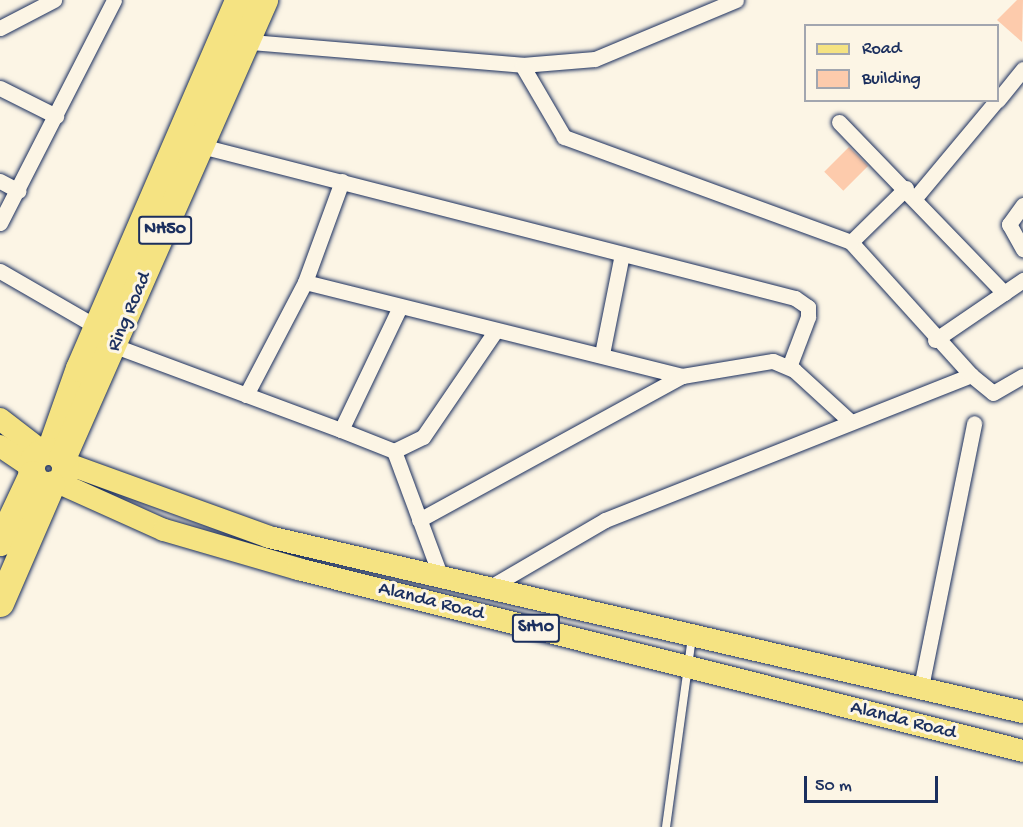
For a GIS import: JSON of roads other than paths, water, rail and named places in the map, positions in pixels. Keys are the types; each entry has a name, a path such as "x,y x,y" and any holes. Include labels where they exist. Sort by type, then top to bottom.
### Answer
{"highway":[{"name":"Ring Road","path":"106,336 201,146 234,41 238,0"},
{"name":"Ring Road","path":"0,603 49,466 234,41 264,0"},
{"name":"Ring Road","path":"0,542 49,466"}],"main road":[{"name":"Alanda Road","path":"0,419 49,466 186,537 1023,751"},
{"name":"Alanda Road","path":"0,446 49,466 250,532 492,586 1023,712"}],"street":[{"path":"0,28 54,0"},
{"path":"0,223 19,191 114,0"},
{"path":"234,41 522,65 595,59 660,36 736,0"},
{"path":"522,65 564,137 851,243 935,340 993,393 1023,376"},
{"path":"999,98 1023,69"},
{"path":"0,88 56,116"},
{"path":"851,243 910,193 995,102"},
{"path":"839,122 1004,293"},
{"path":"201,146 802,302 808,317 789,367"},
{"path":"0,181 19,191"},
{"path":"246,395 305,282 342,181"},
{"path":"1023,205 1009,224 1023,249"},
{"path":"602,354 622,254"},
{"path":"0,271 106,336 246,395 394,451 440,574"},
{"path":"935,340 1023,280"},
{"path":"305,282 494,333 602,354 682,376"},
{"path":"341,430 400,307"},
{"path":"394,451 436,425 494,333"},
{"path":"420,519 682,376 760,361 789,367 851,422"},
{"path":"492,586 605,520 971,375"},
{"path":"921,687 974,423"}],"lane":[{"path":"666,827 685,666 693,633"}]}
